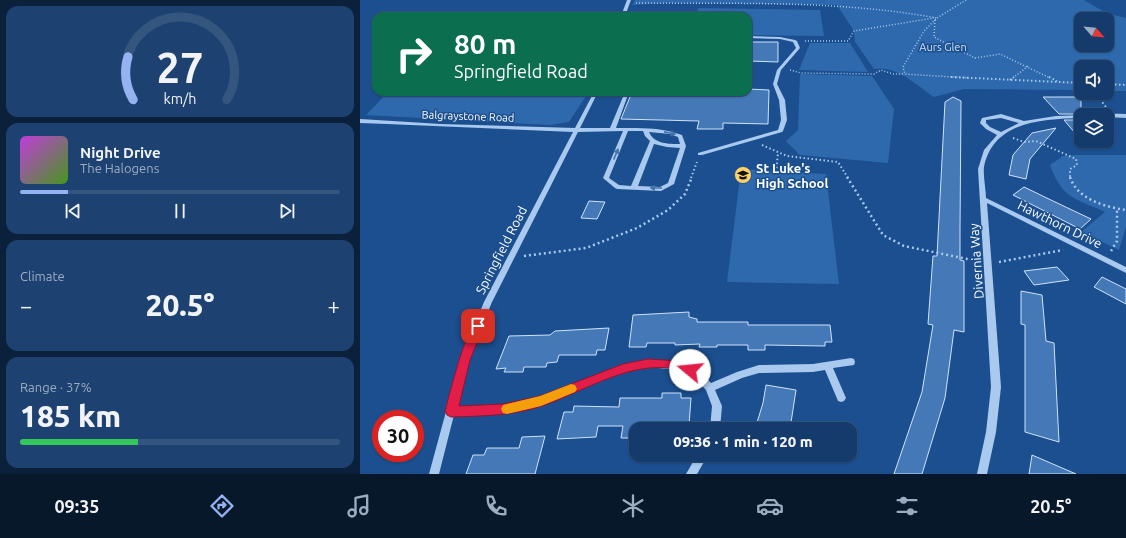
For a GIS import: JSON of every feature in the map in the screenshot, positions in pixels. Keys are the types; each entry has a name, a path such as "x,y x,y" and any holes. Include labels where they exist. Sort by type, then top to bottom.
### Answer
{"street":[{"path":"624,12 628,1"},
{"path":"700,154 780,131 784,120 782,100 775,84 779,70 798,48 795,42 780,38 752,37"},
{"name":"Springfield Road","path":"434,474 464,360 473,337 488,302 512,258 594,96"},
{"path":"612,130 625,96"},
{"path":"1003,134 988,128 983,123 984,119 1001,116 1025,123"},
{"name":"Divernia Way","path":"982,474 991,432 996,387 989,264 981,169 987,150 1003,134 1025,123 1050,117 1074,116"},
{"path":"1114,116 1126,116"},
{"name":"Balgraystone Road","path":"360,121 576,130 672,132 680,136 683,146"},
{"path":"626,130 606,178 617,187 661,189 671,184 683,146 660,145 647,136 646,131"},
{"path":"634,187 653,140"},
{"name":"Hawthorn Drive","path":"983,199 1126,270"},
{"path":"710,388 740,375 760,369 828,366 851,362"},
{"path":"451,411 503,410 541,401 627,367 648,363 681,366 698,375 710,388 717,406 716,422"},
{"path":"828,366 841,398"},
{"path":"691,474 699,462"}],"path":[{"path":"905,74 903,68 924,32 936,19 966,0"},
{"path":"628,1 831,4 912,13 936,19"},
{"path":"795,42 848,41 854,31 936,19"},
{"path":"936,19 934,37 968,55 979,59 1000,54 1061,83"},
{"path":"1010,80 1028,66"},
{"path":"779,70 874,74 881,70 893,74 1074,83"},
{"path":"1114,84 1126,85"},
{"path":"1003,134 1024,142 1036,141 1076,159 1077,165 1070,169 1068,177 1072,185 1081,194 1117,209 1126,210"},
{"path":"756,138 764,147 787,156 838,162 883,235 904,246 989,264 1080,247"},
{"path":"776,172 778,153"},
{"path":"512,258 586,248 637,228 668,210 685,194 700,154"},
{"path":"1105,259 1117,241 1117,209"}],"green space":[{"name":"Aurs Glen","path":"635,0 1084,0 1104,12 1074,12 1074,52 1114,52 1114,15 1126,18 1126,91 1114,91 1114,60 1074,60 1074,90 964,89 934,97 898,73 891,70 874,69 855,42 854,31 837,5 663,3 632,5"},
{"path":"698,8 820,10 824,36 752,35 752,12 697,12"},
{"path":"810,43 850,43 868,72 799,70"},
{"path":"800,74 872,76 894,109 888,163 800,155 786,141 798,130"},
{"path":"384,96 586,96 569,122 551,125 366,115"},
{"path":"1126,155 1126,227 1119,250 1081,232 1105,212 1071,196 1059,185 1050,165 1063,156"},
{"path":"741,169 826,174 839,284 727,282"}],"building":[{"path":"752,42 778,42 778,62 752,61"},
{"path":"752,89 769,90 768,124 723,123 723,129 697,129 699,121 621,119 630,96 752,96"},
{"path":"953,97 961,101 960,260 964,261 964,332 954,330 945,398 922,474 894,474 922,392 933,325 928,324 933,256 937,256 945,102"},
{"path":"1043,97 1074,97 1074,100 1081,100 1081,108 1074,108 1074,114 1059,114"},
{"path":"1064,120 1074,120 1074,132"},
{"path":"1056,128 1030,159 1026,179 1009,175 1013,155 1032,133"},
{"path":"1024,187 1091,219 1080,229 1013,195"},
{"path":"589,201 605,202 597,219 581,218"},
{"path":"1057,267 1069,280 1034,285 1024,271"},
{"path":"1102,277 1126,289 1126,304 1094,287"},
{"path":"1021,291 1042,295 1046,341 1054,343 1059,442 1025,432 1025,325 1021,324"},
{"path":"689,312 689,317 697,319 697,322 748,322 748,325 830,325 832,342 825,342 825,346 765,345 765,350 748,350 748,345 717,345 717,347 699,347 700,344 675,345 675,343 647,343 646,347 629,347 633,315"},
{"path":"609,328 605,350 597,350 596,355 559,355 557,362 547,363 546,367 524,367 523,372 504,372 506,368 496,369 509,336 550,335 555,331"},
{"path":"766,385 796,390 791,422 757,422 763,403"},
{"path":"662,393 681,393 681,398 691,398 689,422 629,422 629,438 621,438 623,426 598,426 596,437 557,439 564,412 573,412 574,406 619,407 620,398 662,398"},
{"path":"545,436 535,474 466,474 473,455 484,455 487,448 519,448 522,437"},
{"path":"1032,455 1076,474 1029,474"}],"slow traffic":[{"path":"507,409 541,401 571,389"}],"place":[{"name":"St Luke's High School","path":"743,175"}],"route":[{"path":"478,326 464,360 451,411 503,410 541,401 627,367 648,363 681,366 690,370"}]}
